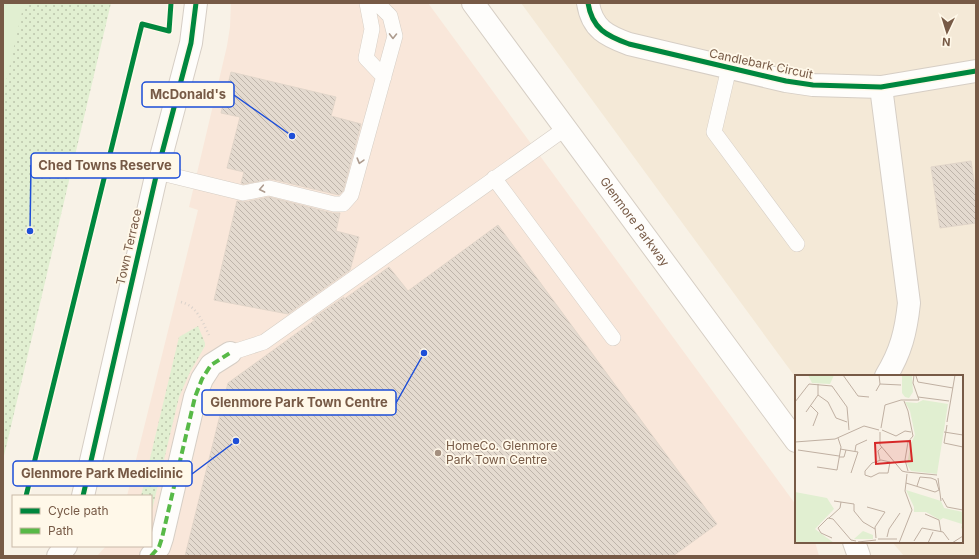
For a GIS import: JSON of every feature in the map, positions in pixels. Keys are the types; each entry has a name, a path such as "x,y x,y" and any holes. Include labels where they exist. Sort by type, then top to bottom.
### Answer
{"street":[{"name":"Town Terrace","path":"83,495 156,172 191,43 196,3"},
{"name":"Glenmore Parkway","path":"473,3 795,440"},
{"name":"Candlebark Circuit","path":"588,3 592,18 610,37 629,44 786,81 813,85 881,87 976,71"},
{"path":"881,87 909,303 906,331 903,342 886,375"},
{"path":"151,556 159,547 162,538 195,397 202,379 211,365 230,353"},
{"path":"854,543 859,556"},
{"path":"58,556 65,547"}],"lane":[{"path":"367,3 372,29 366,58 384,77"},
{"path":"156,172 243,193 269,188 334,204 343,204 351,195 395,36 390,16 377,3"},
{"path":"730,68 714,132 798,244"},
{"path":"230,353 264,342 566,128"},
{"path":"494,178 613,338"}],"path":[{"path":"181,302 188,304 198,313 206,329"}],"shaded area":[{"path":"231,3 428,3 795,504 795,543 815,543 819,556 97,556 105,547 152,547 152,495 127,495 198,210 189,207 227,46 230,27"},
{"path":"521,3 976,3 976,556 904,556 893,543 963,543 963,375 795,375 795,377"}],"green space":[{"path":"3,3 111,3 3,460"},
{"path":"3,3 24,3 3,95"},
{"path":"198,326 205,346 190,372 179,397 152,510 152,495 141,495 179,337"}],"building":[{"path":"231,72 336,97 331,116 361,124 343,191 339,195 271,179 243,184 241,183 244,172 227,168 240,117 221,113"},
{"path":"971,161 976,195 976,223 940,228 931,167"},
{"path":"269,197 332,213 340,213 336,231 359,237 350,270 288,314 214,300 237,201 245,202"},
{"name":"HomeCo. Glenmore Park Town Centre","path":"498,225 717,524 673,556 185,556 228,383 315,320 312,319 344,297 343,300 389,267 408,291"}],"marked path":[{"path":"151,556 159,547 162,538 195,397 202,379 211,365 230,353"}],"cycle path":[{"path":"26,495 142,24 169,31 171,3"},
{"path":"83,495 157,172 191,43 196,3"},
{"path":"588,3 590,12 597,25 607,34 621,41 786,81 813,85 881,87 976,71"}],"place":[{"name":"McDonald's","path":"292,136"},
{"name":"Ched Towns Reserve","path":"30,231"},
{"name":"Glenmore Park Town Centre","path":"424,353"},
{"name":"Glenmore Park Mediclinic","path":"236,441"},
{"name":"HomeCo. Glenmore Park Town Centre","path":"438,453"}]}
